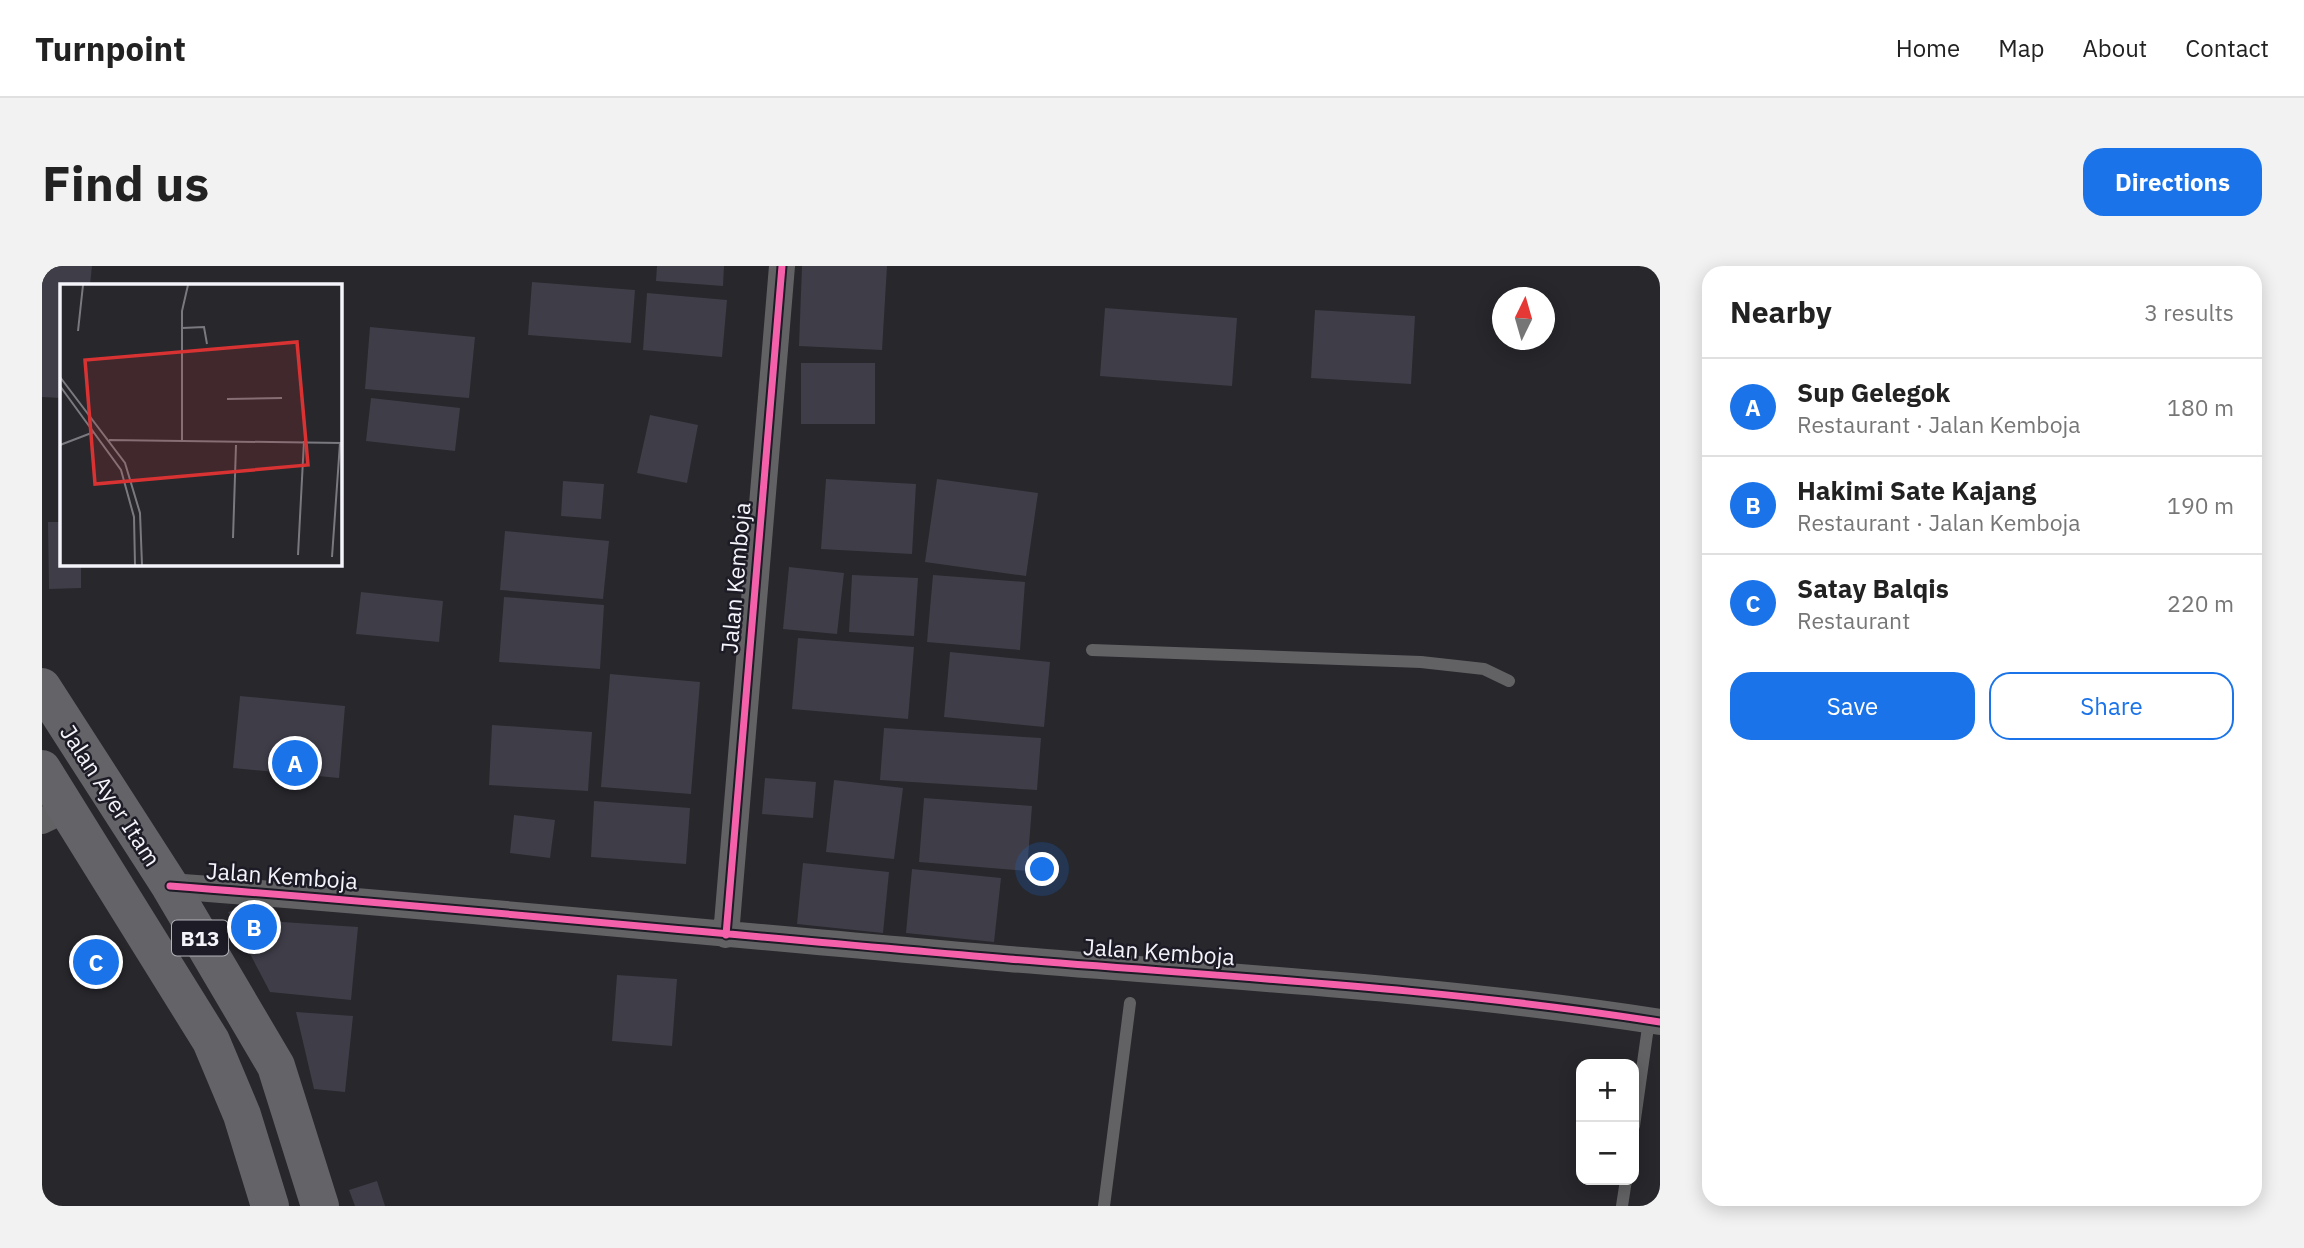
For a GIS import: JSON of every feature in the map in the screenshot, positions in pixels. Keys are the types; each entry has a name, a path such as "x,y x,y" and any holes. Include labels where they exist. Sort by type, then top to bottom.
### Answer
{"main road":[{"name":"Jalan Ayer Itam","path":"42,687 170,886 276,1066 320,1206"},
{"name":"Jalan Ayer Itam","path":"42,769 55,815 130,911 211,1041 242,1115 270,1206"}],"street":[{"name":"Jalan Kemboja","path":"726,935 782,266"},
{"name":"Jalan Kemboja","path":"170,886 453,907 726,935 1353,985 1654,1021"}],"lane":[{"path":"1092,650 1421,662 1484,669 1509,681"},
{"path":"1104,1206 1130,1003"},
{"path":"1635,1122 1654,1021"},
{"path":"1622,1206 1625,1185"}],"building":[{"path":"42,266 92,266 90,284 60,284 60,398 42,397"},
{"path":"657,266 724,266 723,286 656,281"},
{"path":"802,266 887,266 882,350 799,346"},
{"path":"532,282 635,290 631,343 528,335"},
{"path":"647,293 727,300 722,357 643,350"},
{"path":"1105,308 1237,318 1232,386 1100,376"},
{"path":"1315,310 1415,316 1411,384 1311,378"},
{"path":"370,327 475,337 469,398 365,389"},
{"path":"801,363 875,363 875,424 801,424"},
{"path":"371,398 460,408 455,451 366,441"},
{"path":"650,415 698,425 687,483 637,473"},
{"path":"826,479 916,484 912,554 821,549"},
{"path":"937,479 1038,493 1026,576 925,562"},
{"path":"563,481 604,484 601,519 561,516"},
{"path":"48,522 60,522 60,565 81,565 81,588 49,589"},
{"path":"505,531 609,541 603,599 500,590"},
{"path":"789,567 844,573 837,634 783,629"},
{"path":"852,575 918,578 914,636 849,632"},
{"path":"933,575 1025,582 1020,650 927,642"},
{"path":"361,592 443,601 439,642 356,634"},
{"path":"504,597 604,605 600,669 499,662"},
{"path":"798,638 914,647 908,719 792,709"},
{"path":"950,652 1050,662 1044,727 944,717"},
{"path":"610,674 700,682 691,794 601,787"},
{"path":"240,696 345,706 339,778 233,768"},
{"path":"492,725 592,732 588,791 489,785"},
{"path":"884,728 1041,738 1037,790 880,780"},
{"path":"765,778 816,782 813,818 762,814"},
{"path":"834,780 903,788 894,859 826,852"},
{"path":"924,798 1032,806 1027,871 919,862"},
{"path":"594,801 690,808 686,864 591,857"},
{"path":"514,815 555,820 550,858 510,853"},
{"path":"803,863 889,872 883,933 797,924"},
{"path":"912,869 1001,878 994,942 906,933"},
{"path":"254,904 267,921 358,927 351,1000 270,992 228,912"},
{"path":"617,975 677,979 672,1046 612,1041"},
{"path":"296,1012 353,1016 345,1092 314,1089"},
{"path":"377,1181 385,1206 355,1206 349,1190"}],"cycle path":[{"path":"726,935 782,266"},
{"path":"170,886 1416,992 1660,1022"}],"place":[{"name":"Sup Gelegok","path":"295,763"},
{"name":"Hakimi Sate Kajang","path":"254,927"},
{"name":"Satay Balqis","path":"96,962"}]}
